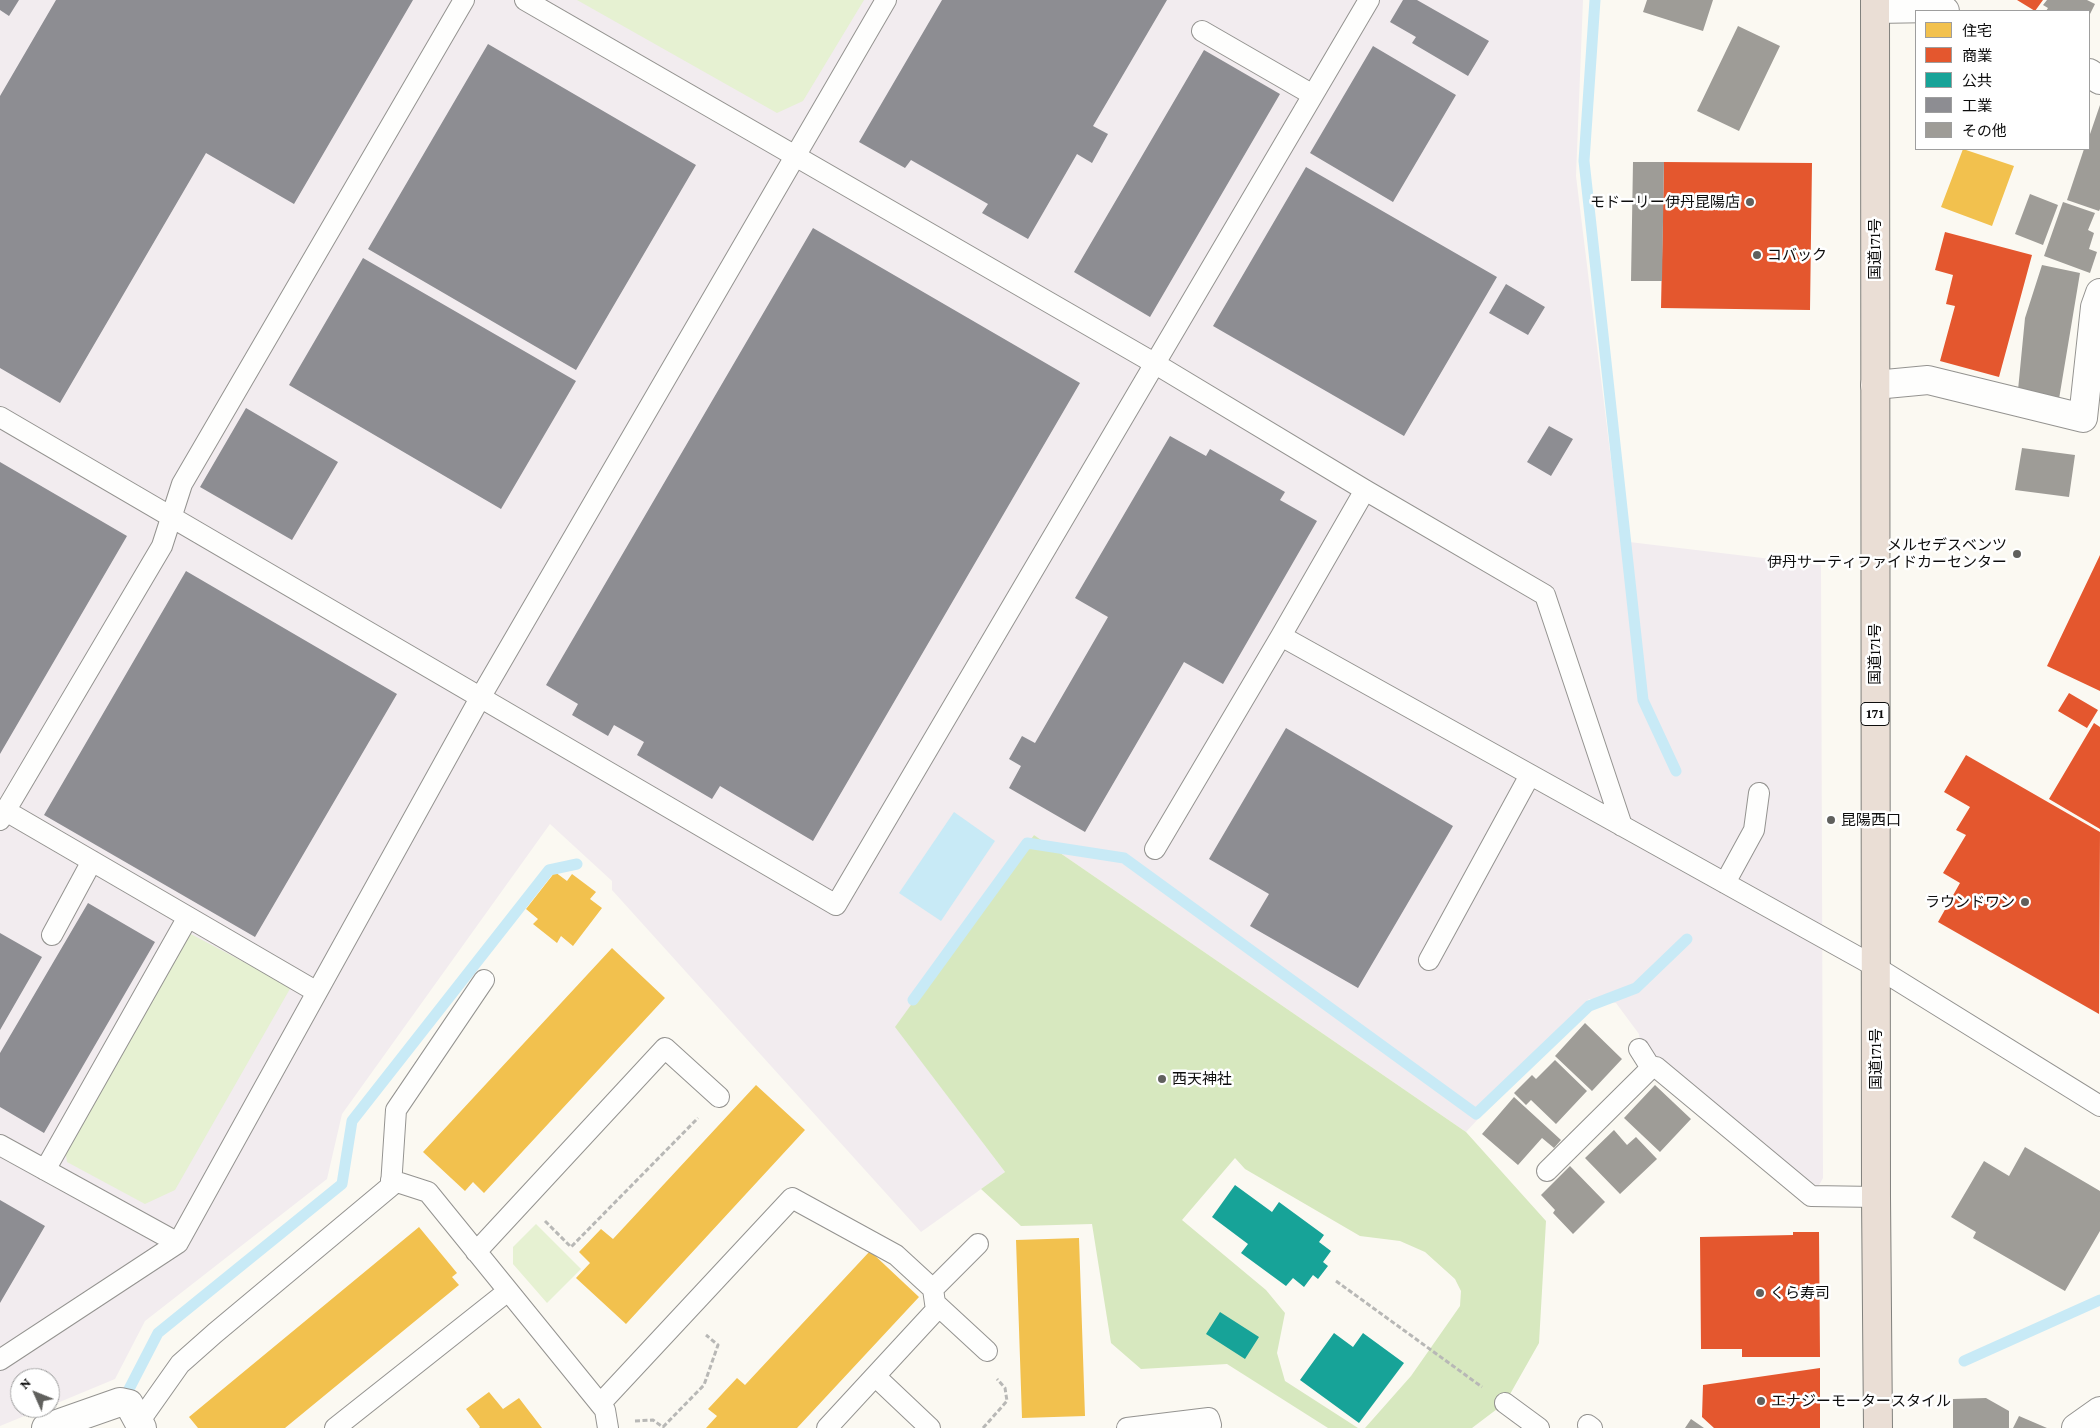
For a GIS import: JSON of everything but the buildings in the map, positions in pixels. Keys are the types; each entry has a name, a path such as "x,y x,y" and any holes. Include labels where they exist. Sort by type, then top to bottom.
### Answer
{"highway":[{"name":"国道171号","path":"1875,5 1876,1197 1878,1428"}],"street":[{"path":"1875,5 1942,10"},
{"path":"1875,385 1928,380 2092,421 2095,307 2100,293"},
{"path":"46,1428 120,1402 129,1404 140,1425"},
{"path":"2076,1428 2100,1411"}],"lane":[{"path":"318,992 92,861 3,816 162,546 182,484 464,0"},
{"path":"525,0 794,157 1154,363 1365,490 1545,595 1622,826"},
{"path":"0,1360 178,1243 480,698 886,0"},
{"path":"0,417 836,905 1369,0"},
{"path":"1202,31 1313,94"},
{"path":"1155,849 1365,490"},
{"path":"1281,636 1876,967 2100,1106"},
{"path":"1429,960 1530,775"},
{"path":"1725,883 1754,830 1759,792"},
{"path":"52,935 92,861"},
{"path":"45,1170 188,917"},
{"path":"140,1425 180,1364 391,1186 396,1110 484,980"},
{"path":"476,1252 665,1048 719,1097"},
{"path":"1639,1049 1651,1068"},
{"path":"1548,1171 1651,1068 1656,1067 1811,1196 1876,1197"},
{"path":"0,1145 178,1243"},
{"path":"391,1180 428,1192 605,1410 608,1428"},
{"path":"600,1404 792,1198 896,1255 988,1351"},
{"path":"827,1428 936,1310 934,1296 978,1244"},
{"path":"346,1425 508,1291"},
{"path":"875,1376 930,1428"},
{"path":"1505,1404 1539,1428"},
{"path":"1127,1428 1208,1418 1211,1425"}],"path":[{"path":"524,1200 571,1246 719,1097"},
{"path":"1336,1281 1505,1404"},
{"path":"664,1427 704,1384 718,1346 683,1314"},
{"path":"983,1428 1007,1401 1005,1388 988,1369 988,1351"}],"shaded area":[{"path":"0,0 1583,0 1576,176 1621,541 1821,565 1823,1178 1818,1187 1652,1058 1640,1043 1639,1034 1616,1003 1589,999 1466,1132 1034,835 896,1027 1005,1172 921,1232 612,890 612,881 550,824 342,1114 327,1179 145,1321 115,1379 60,1402 60,1368 10,1368 10,1418 20,1418 0,1426"}],"green space":[{"path":"577,0 864,0 803,101 777,113"},
{"name":"西天神社","path":"1034,835 1466,1132 1546,1221 1539,1343 1505,1403 1472,1428 1365,1428 1411,1376 1460,1306 1461,1291 1455,1279 1425,1252 1400,1241 1360,1236 1245,1169 1235,1158 1182,1220 1266,1290 1285,1313 1277,1353 1285,1381 1358,1428 1328,1428 1227,1364 1141,1369 1111,1343 1092,1224 1021,1226 981,1189 1005,1172 895,1027"},
{"path":"189,933 291,987 175,1190 145,1204 67,1162 65,1148"},
{"path":"536,1224 581,1269 547,1303 513,1264 513,1247"}],"water":[{"path":"954,812 995,841 941,921 899,893"}],"waterway":[{"path":"1595,0 1584,161 1643,700 1676,771"},
{"path":"913,1000 1027,843 1124,858 1476,1114 1589,1006 1636,988 1687,939"},
{"path":"127,1393 158,1333 342,1184 352,1121 549,870 577,864"},
{"path":"1964,1361 2100,1300"}],"place":[{"name":"モドーリー伊丹昆陽店","path":"1750,202"},
{"name":"コバック","path":"1757,255"},
{"name":"メルセデスベンツ 伊丹サーティファイドカーセンター","path":"2017,554"},
{"name":"昆陽西口","path":"1831,820"},
{"name":"ラウンドワン","path":"2025,902"},
{"name":"西天神社","path":"1162,1079"},
{"name":"くら寿司","path":"1760,1293"},
{"name":"エナジーモータースタイル","path":"1761,1401"}]}
